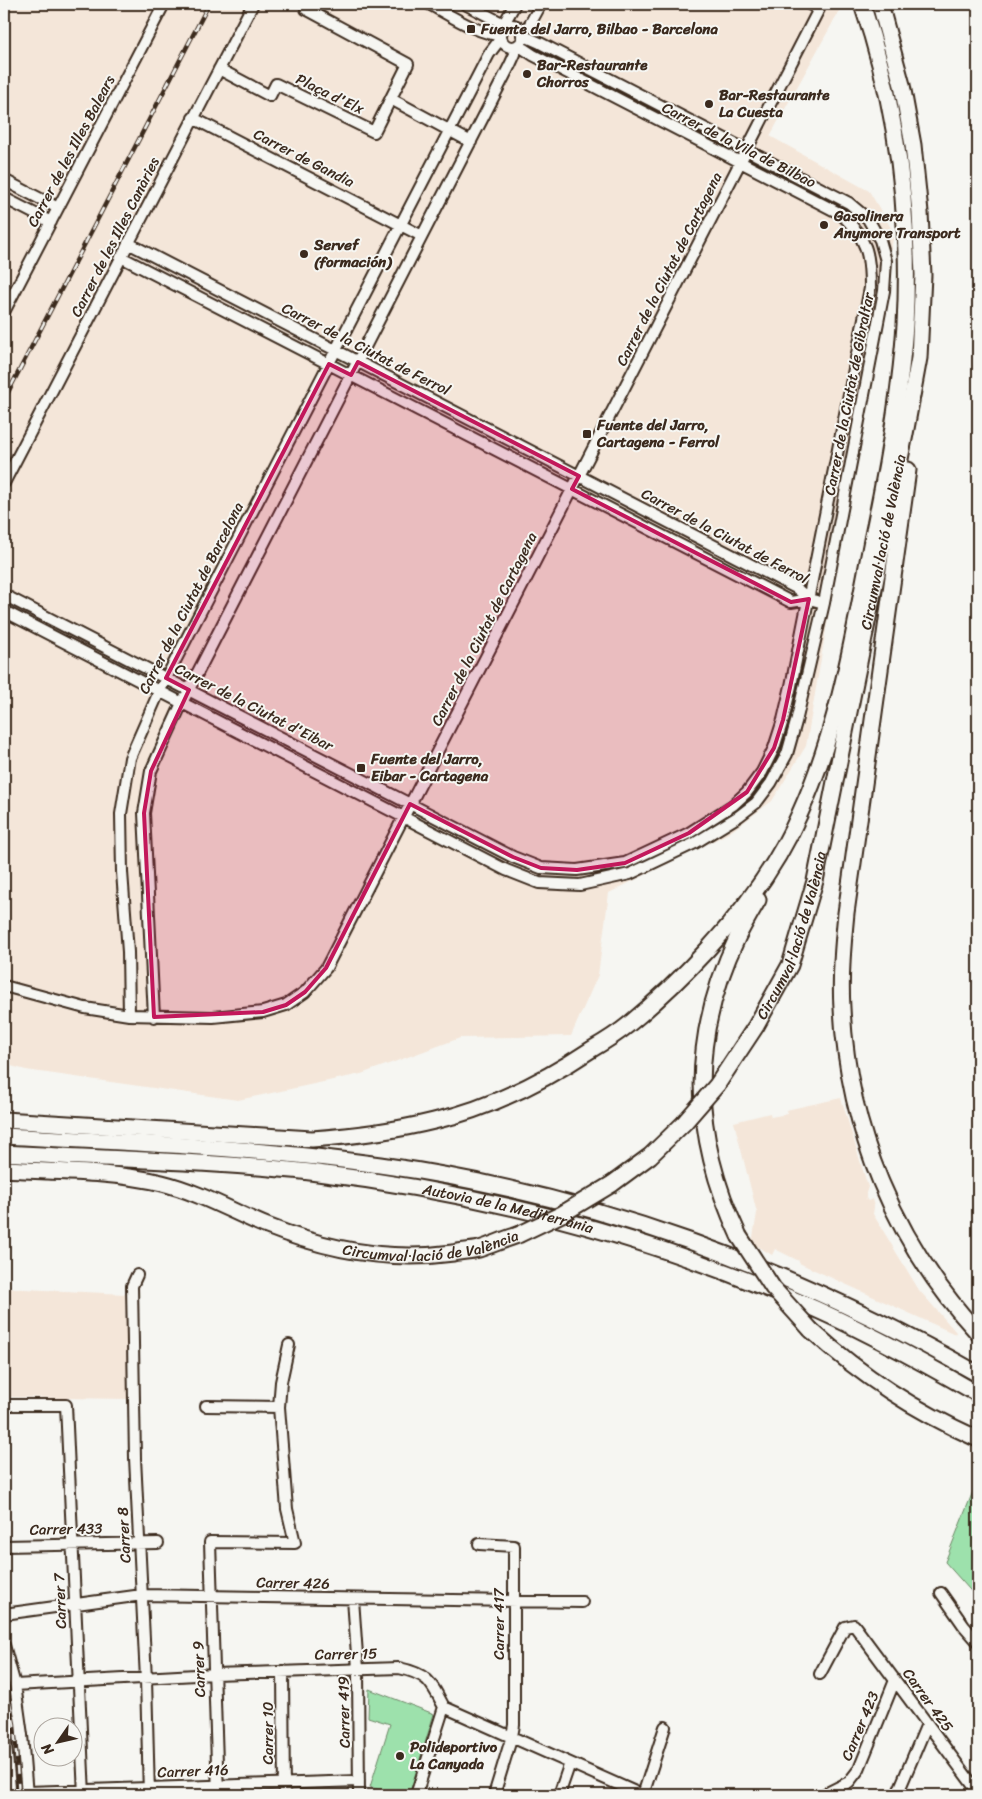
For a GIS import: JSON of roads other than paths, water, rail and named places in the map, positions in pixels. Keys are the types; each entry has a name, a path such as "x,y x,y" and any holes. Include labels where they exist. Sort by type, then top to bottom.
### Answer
{"highway":[{"name":"Circumval·lació de València","path":"4,1120 312,1138 358,1135 446,1118 502,1099 559,1071 625,1028 676,984 731,924 775,862 799,816 821,763 843,681 892,441 905,325 904,210 896,145 886,88 862,4"},
{"name":"Circumval·lació de València","path":"4,1169 129,1176 191,1192 268,1226 303,1239 340,1249 386,1256 426,1256 477,1249 518,1235 562,1214 612,1184 650,1156 684,1123 717,1085 756,1026 790,965 815,881 919,358 922,276 920,212 914,155 902,85 880,4"},
{"path":"919,358 920,379 846,913 841,968 841,1006 850,1081 859,1121 881,1184 903,1230 930,1276 978,1333"},
{"path":"775,862 769,880 738,936 718,983 705,1033 702,1089 705,1130 714,1172 733,1224 746,1248 773,1288 811,1330 839,1355 882,1387 919,1410 978,1439"},
{"name":"Autovia de la Mediterrània","path":"4,1136 312,1156 383,1165 523,1192 620,1218 723,1253 804,1285 932,1348 978,1374"},
{"name":"Autovia de la Mediterrània","path":"4,1153 310,1172 376,1181 476,1200 563,1220 618,1235 707,1265 797,1300 859,1329 978,1394"}],"street":[{"name":"Carrer de les Illes Balears","path":"4,312 164,4"},
{"name":"Carrer de les Illes Canàries","path":"4,483 253,4"},
{"name":"Plaça d'Elx","path":"219,69 270,96 276,84 374,132 408,64 306,9 308,4"},
{"path":"429,4 493,35 517,26 519,40"},
{"path":"439,4 464,22"},
{"name":"Carrer de la Ciutat de Barcelona","path":"129,1015 128,952 122,872 121,814 130,758 166,678 449,130 489,54 503,32 506,20 515,4"},
{"path":"154,1016 144,813 151,772 182,703 510,65 519,40 541,4"},
{"name":"Carrer de la Ciutat de Cartagena","path":"4,986 85,1008 129,1015 213,1017 263,1012 286,1005 305,992 326,968 819,9 809,4"},
{"path":"466,5 498,21 503,32 504,44 519,40"},
{"name":"Carrer de la Vila de Bilbao","path":"519,40 540,43 848,203"},
{"name":"Carrer de la Vila de Bilbao","path":"519,40 533,55 841,214"},
{"path":"390,99 470,142"},
{"name":"Carrer de Gandia","path":"193,118 401,224"},
{"path":"4,180 58,208"},
{"path":"4,198 50,222"},
{"name":"Carrer de la Ciutat de Gibraltar","path":"404,818 506,870 539,883 580,885 630,874 695,843 739,816 756,803 771,783 787,754 824,603 884,291 886,261 880,240 868,219 848,203"},
{"name":"Carrer de la Ciutat de Gibraltar","path":"410,804 513,857 541,868 577,870 625,863 689,833 733,805 747,792 762,772 783,720 809,599 870,288 867,248 855,228 841,214"},
{"path":"401,224 422,236"},
{"name":"Carrer de la Ciutat de Ferrol","path":"128,243 796,588 809,599"},
{"name":"Carrer de la Ciutat de Ferrol","path":"121,258 791,602 809,599"},
{"name":"Carrer de la Ciutat d'Eibar","path":"4,595 410,804"},
{"path":"809,599 824,603"},
{"name":"Carrer de la Ciutat d'Eibar","path":"4,611 404,818"},
{"name":"Carrer 8","path":"137,1275 132,1286 135,1458 146,1678 148,1792"},
{"path":"206,1406 279,1407 281,1382 289,1345"},
{"name":"Carrer 7","path":"4,1405 66,1405 84,1793"},
{"name":"Carrer 9","path":"218,1790 210,1542 295,1542 286,1509 279,1407"},
{"name":"Carrer 433","path":"4,1546 158,1543"},
{"name":"Carrer 417","path":"479,1544 514,1546 514,1718 512,1736 494,1795"},
{"path":"941,1593 964,1626 978,1642"},
{"name":"Carrer 426","path":"4,1614 142,1595 582,1602"},
{"name":"Carrer 419","path":"353,1599 358,1669 359,1795"},
{"name":"Carrer 425","path":"820,1674 845,1627 854,1625 978,1792"},
{"path":"4,1645 14,1686 22,1734 27,1794"},
{"name":"Carrer 15","path":"14,1686 283,1670 399,1668 417,1672 432,1684 444,1706"},
{"name":"Carrer 10","path":"283,1670 284,1795"},
{"name":"Carrer 423","path":"823,1795 849,1782 859,1769 895,1680"},
{"path":"416,1795 444,1706 642,1795 665,1727"},
{"path":"4,1723 10,1788 4,1788"},
{"path":"897,1795 927,1724"},
{"path":"559,1795 570,1763"},
{"name":"Carrer 416","path":"27,1794 218,1790 284,1783 360,1781"}],"railway":[{"path":"4,400 209,4"},
{"path":"4,1672 14,1724 19,1795"}],"place":[{"name":"Fuente del Jarro, Bilbao - Barcelona","path":"471,29"},
{"name":"Bar-Restaurante Chorros","path":"527,74"},
{"name":"Bar-Restaurante La Cuesta","path":"709,104"},
{"name":"Gasolinera Anymore Transport","path":"824,225"},
{"name":"Servef (formación)","path":"304,254"},
{"name":"Fuente del Jarro, Cartagena - Ferrol","path":"587,434"},
{"name":"Fuente del Jarro, Eibar - Cartagena","path":"361,768"},
{"name":"Polideportivo La Canyada","path":"400,1756"}]}
